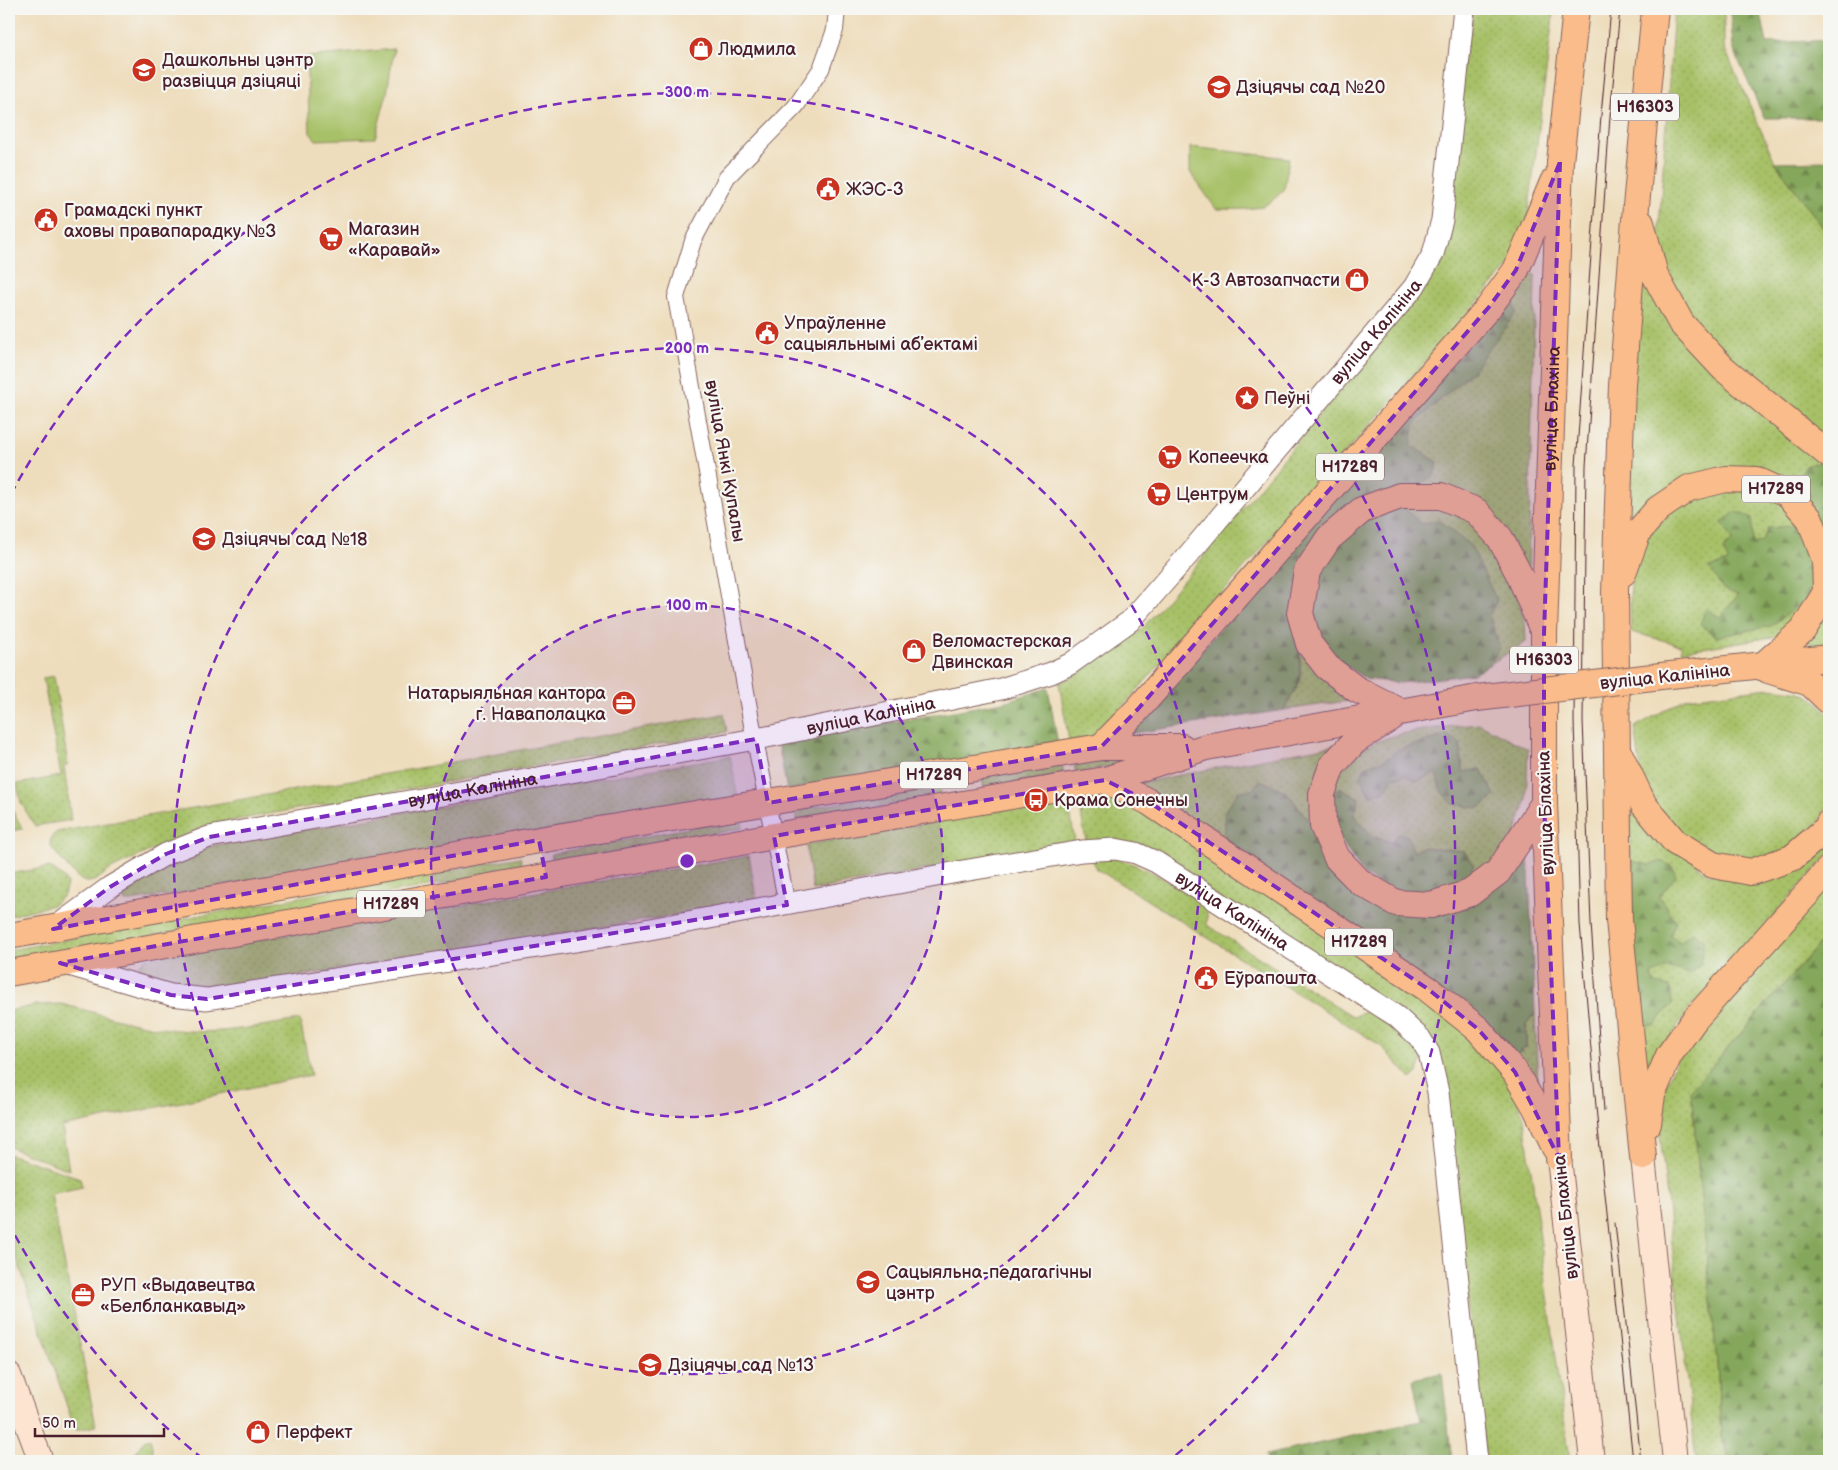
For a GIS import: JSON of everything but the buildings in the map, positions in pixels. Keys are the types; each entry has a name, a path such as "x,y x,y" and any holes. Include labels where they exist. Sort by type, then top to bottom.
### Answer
{"main road":[{"name":"Н16303","path":"1560,162 1576,9"},
{"name":"Н16303","path":"1643,1157 1619,920 1615,592 1622,385 1636,206 1655,9"},
{"name":"вуліца Блахіна","path":"1560,162 1544,634 1544,803 1559,1158 1592,1461"},
{"name":"Н17289","path":"1101,747 1138,709 1489,307 1516,270 1560,162"},
{"path":"1636,206 1655,275 1681,323 1723,368 1829,455"},
{"name":"Н17289","path":"1615,592 1638,532 1658,508 1689,488 1726,479 1756,480 1788,494 1810,519 1825,560 1826,592 1802,630 1760,667"},
{"name":"Н17289","path":"1544,634 1519,574 1500,538 1476,511 1442,496 1400,496 1362,510 1329,538 1306,571 1300,612 1309,644 1328,667 1356,689 1400,712 1355,741 1332,766 1322,794 1323,826 1336,858 1360,882 1396,903 1431,905 1470,893 1498,872 1544,803"},
{"name":"вуліца Калініна","path":"9,973 60,962 774,836 1105,780 1206,747 1477,698 1829,658"},
{"name":"Н17289","path":"1760,667 1810,683 1829,701"},
{"name":"вуліца Калініна","path":"9,936 539,840 1101,747 1206,747"},
{"path":"1617,748 1644,805 1675,842 1713,866 1751,872 1792,858 1827,828 1829,823"},
{"path":"964,770 970,803"},
{"name":"Н17289","path":"1105,780 1148,802 1428,989 1478,1029 1515,1072 1536,1108 1559,1158"},
{"path":"539,840 546,877"},
{"path":"1675,1461 1643,1157 1652,1095 1669,1055 1696,1019 1829,869"},
{"path":"9,1376 41,1461"}],"street":[{"name":"вуліца Янкі Купалы","path":"787,905 676,297 693,241 727,177 796,106 822,69 835,30 837,9"},
{"name":"вуліца Калініна","path":"53,929 110,887 166,854 209,837 756,739 1001,690 1051,673 1070,664 1130,622 1414,287 1433,254 1442,220 1464,9"},
{"name":"вуліца Калініна","path":"60,962 171,995 207,999 639,931 962,871 1082,851 1115,849 1136,854 1156,862 1396,1016 1420,1038 1429,1054 1438,1092 1477,1461"},
{"path":"148,947 138,954 132,964 133,974 148,989"}],"highlighted area":[{"path":"1560,162 1544,634 1544,803 1559,1158 1515,1072 1478,1029 1428,989 1149,802 1105,780 774,836 787,905 207,999 171,995 60,963 546,877 539,840 53,929 110,887 166,854 209,837 756,739 768,803 1101,747 1138,709 1489,307 1516,270"}],"green space":[{"path":"1473,9 1554,9 1527,224 1510,265 1097,736 1069,741 1059,683 1076,675 1140,631 1199,562 1420,291"},
{"path":"1674,9 1724,9 1724,47 1775,162 1829,236 1829,444 1759,389 1715,348 1678,301 1664,275 1658,241"},
{"path":"1730,9 1760,9 1767,43 1829,40 1829,118 1764,118 1733,48"},
{"path":"394,49 387,93 375,138 316,140 310,133 306,57"},
{"path":"1190,147 1289,158 1284,190 1270,202 1259,207 1216,209 1190,172"},
{"path":"1829,161 1829,236 1775,162"},
{"path":"1643,268 1823,462 1800,497 1758,472 1629,525 1633,387"},
{"path":"1531,274 1535,275 1528,580 1506,533 1417,486 1411,446 1414,424 1473,370 1511,297"},
{"path":"1511,297 1516,313 1473,370 1414,424 1411,446 1438,462 1434,475 1417,486 1322,530 1300,653 1300,681 1284,710 1128,734"},
{"path":"1823,462 1829,467 1829,546 1800,497 1797,477 1807,465"},
{"path":"1755,489 1782,501 1802,525 1816,592 1796,624 1779,636 1682,651 1681,645 1631,632 1630,598 1632,567 1647,533 1692,495"},
{"path":"1441,503 1470,517 1512,578 1525,623 1526,642 1490,664 1499,648 1489,614 1421,524 1401,505"},
{"path":"1401,505 1421,524 1439,520 1471,546 1497,601 1489,615 1500,648 1490,664 1474,674 1400,683 1366,679 1336,659 1317,638 1310,611 1314,575 1335,543 1368,518"},
{"path":"1736,511 1752,519 1753,544 1762,541 1768,528 1802,525 1816,562 1816,592 1771,626 1716,637 1700,624 1706,609 1720,617 1738,595 1723,589 1710,568 1728,562 1723,549 1733,540 1722,523"},
{"path":"1829,611 1829,644 1811,646 1808,639"},
{"path":"1300,653 1354,700 1284,710 1300,681"},
{"path":"54,676 68,765 64,766 71,820 35,826 21,803 17,784 61,776 43,678"},
{"path":"1048,688 1058,744 787,790 778,743 1003,702"},
{"path":"1769,688 1803,693 1823,707 1829,716 1829,804 1819,823 1787,850 1751,862 1716,858 1680,835 1651,799 1641,774 1635,727 1686,698"},
{"path":"724,714 727,732 208,825 148,851 113,868 90,882 77,877 51,847 50,841 57,832"},
{"path":"1480,724 1528,749 1526,801 1515,835 1493,865 1465,886 1412,851 1373,837 1331,794 1340,769 1352,756 1367,746 1404,733"},
{"path":"1447,735 1460,743 1463,772 1481,769 1495,796 1479,808 1452,804 1441,791 1436,773 1417,781 1406,775 1393,778 1384,791 1370,796 1360,778 1365,767 1389,758 1397,750"},
{"path":"1339,744 1313,826 1225,845 1134,784"},
{"path":"1161,755 1076,774 1074,763"},
{"path":"730,756 738,798 125,902 123,896 126,888 170,861 211,846"},
{"path":"1062,764 1064,776 984,788 982,776"},
{"path":"1260,780 1287,792 1313,826 1331,863 1434,914 1528,850 1535,1014 1526,1025 1526,1047 1513,1058 1225,845 1225,811 1238,791 1252,790"},
{"path":"939,786 941,797 797,820 795,810"},
{"path":"1341,788 1359,798 1354,816 1373,837 1392,842 1397,834 1408,836 1413,851 1424,847 1464,851 1474,864 1465,886 1429,896 1399,895 1365,876 1329,824 1331,794"},
{"path":"1078,796 1113,799 1141,810 1423,995 1474,1036 1510,1079 1524,1118 1570,1461 1486,1461 1437,1053 1160,856 1086,841"},
{"path":"1068,798 1075,843 813,890 806,845"},
{"path":"1630,802 1709,875 1829,837 1829,854 1687,1012 1646,1078 1632,922"},
{"path":"9,805 23,829 9,831"},
{"path":"741,818 743,828 553,865 551,854"},
{"path":"749,856 757,902 206,991 152,981 141,973 139,967 144,959"},
{"path":"520,857 523,869 9,961 9,950"},
{"path":"1114,858 1151,872 1207,906 1207,925 1354,1017 1369,1008 1392,1022 1423,1056 1418,1073 1411,1079 1380,1045 1097,869 1092,859"},
{"path":"1631,861 1650,865 1661,861 1672,866 1676,876 1659,896 1676,922 1670,936 1680,942 1693,932 1704,940 1701,964 1689,974 1667,967 1652,975 1655,984 1670,987 1672,1004 1655,1025 1641,1026 1632,922"},
{"path":"50,867 64,878 67,884 64,895 53,905 9,916 9,874"},
{"path":"1829,886 1829,933 1691,1090 1717,1363 1721,1437 1731,1461 1696,1461 1657,1107 1677,1059"},
{"path":"1829,933 1829,1451 1809,1458 1807,1461 1731,1461 1721,1437 1717,1363 1691,1090"},
{"path":"61,1004 140,1024 173,1030 203,1032 230,1030 300,1020 311,1075 62,1127 69,1170 9,1147 9,1011 37,1005"},
{"path":"1535,1014 1538,1092 1513,1058 1526,1047 1526,1025"},
{"path":"9,1154 80,1178 82,1187 51,1194 96,1426 75,1430 9,1235"},
{"path":"1442,1373 1452,1461 1267,1461 1266,1455 1421,1421 1413,1379"},
{"path":"150,1438 155,1461 130,1461 144,1440"},
{"path":"1829,1451 1829,1461 1807,1461 1809,1458"}],"tram line":[{"path":"1611,9 1601,115 1576,465 1574,721 1580,924 1598,1129 1633,1461"},
{"path":"1604,1111 1591,923 1583,721 1586,466 1610,116 1620,9"},
{"path":"1615,1223 1641,1461"}],"place":[{"name":"Людмила","path":"701,49"},
{"name":"Дашкольны цэнтр развіцця дзіцяці","path":"144,70"},
{"name":"Дзіцячы сад №20","path":"1219,87"},
{"name":"ЖЭС-3","path":"828,189"},
{"name":"Грамадскі пункт аховы правапарадку №3","path":"46,220"},
{"name":"Магазин «Каравай»","path":"331,239"},
{"name":"К-3 Автозапчасти","path":"1357,280"},
{"name":"Упраўленне сацыяльнымі абʼектамі","path":"767,333"},
{"name":"Пеўні","path":"1247,398"},
{"name":"Копеечка","path":"1170,457"},
{"name":"Центрум","path":"1159,494"},
{"name":"Дзіцячы сад №18","path":"204,539"},
{"name":"Веломастерская Двинская","path":"914,651"},
{"name":"Натарыяльная кантора г. Наваполацка","path":"624,703"},
{"name":"Крама Сонечны","path":"1036,800"},
{"name":"Еўрапошта","path":"1206,978"},
{"name":"Сацыяльна-педагагічны цэнтр","path":"868,1282"},
{"name":"РУП «Выдавецтва «Белбланкавыд»","path":"83,1295"},
{"name":"Дзіцячы сад №13","path":"650,1365"},
{"name":"Перфект","path":"258,1432"}]}
